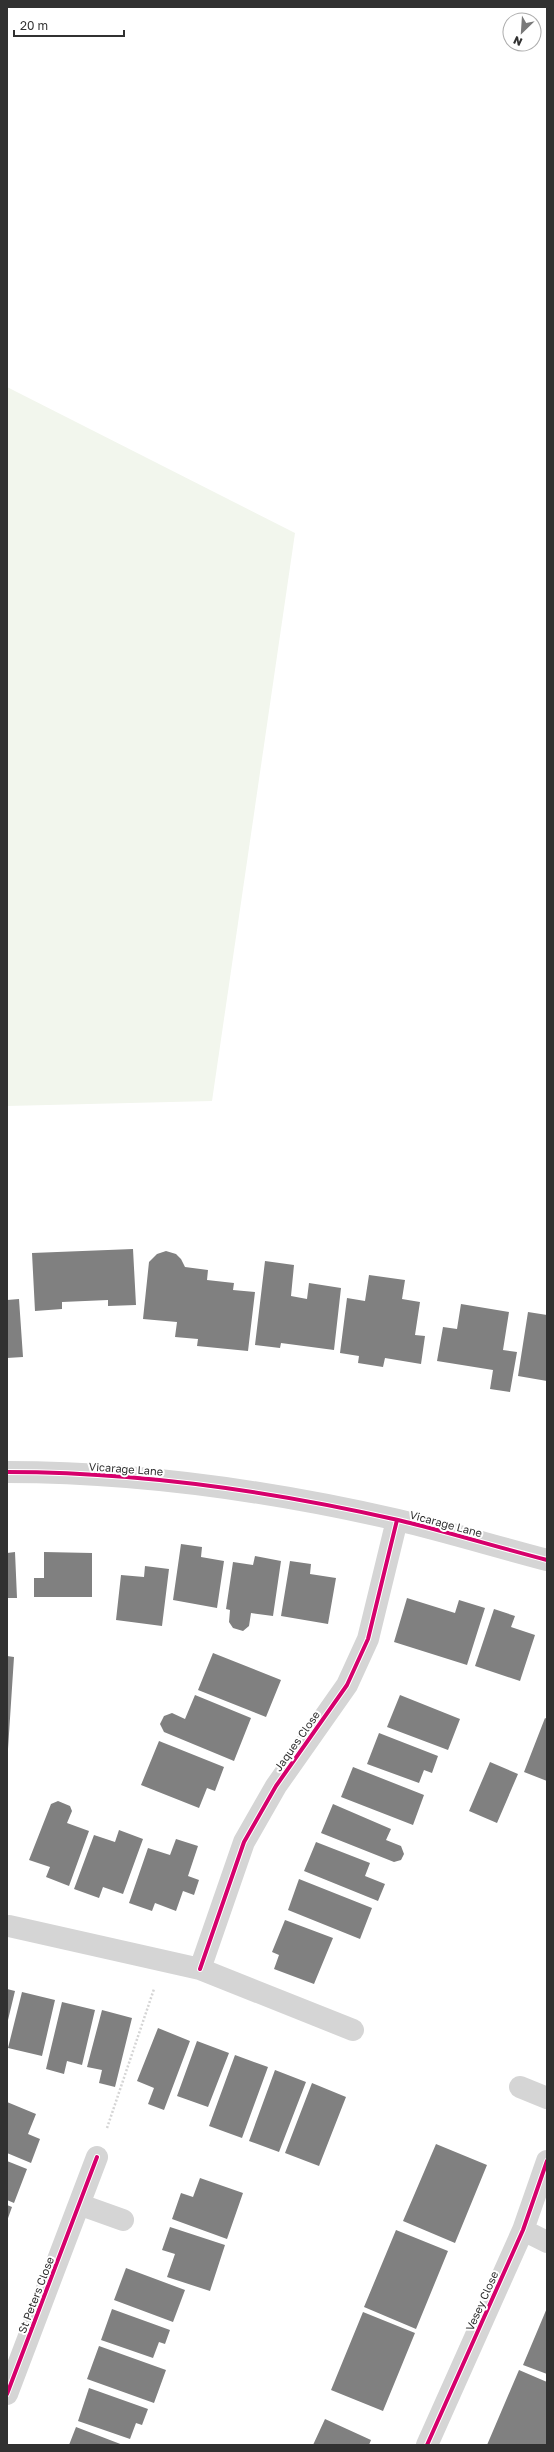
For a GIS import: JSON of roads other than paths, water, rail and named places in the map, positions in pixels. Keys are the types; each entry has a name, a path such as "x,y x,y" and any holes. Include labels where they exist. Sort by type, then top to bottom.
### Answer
{"street":[{"name":"Vicarage Lane","path":"7,1472 43,1472 166,1481 283,1498 397,1520 547,1560"},
{"name":"Jaques Close","path":"200,1969 244,1842 276,1786 347,1685 368,1639 397,1520"},
{"path":"9,1926 163,1962 200,1969 353,2030"},
{"path":"520,2087 547,2098"},
{"name":"St Peters Close","path":"7,2394 81,2205 97,2157"},
{"name":"Vesey Close","path":"427,2445 523,2230 547,2161"},
{"path":"81,2205 123,2220"},
{"path":"523,2230 547,2242"}]}
